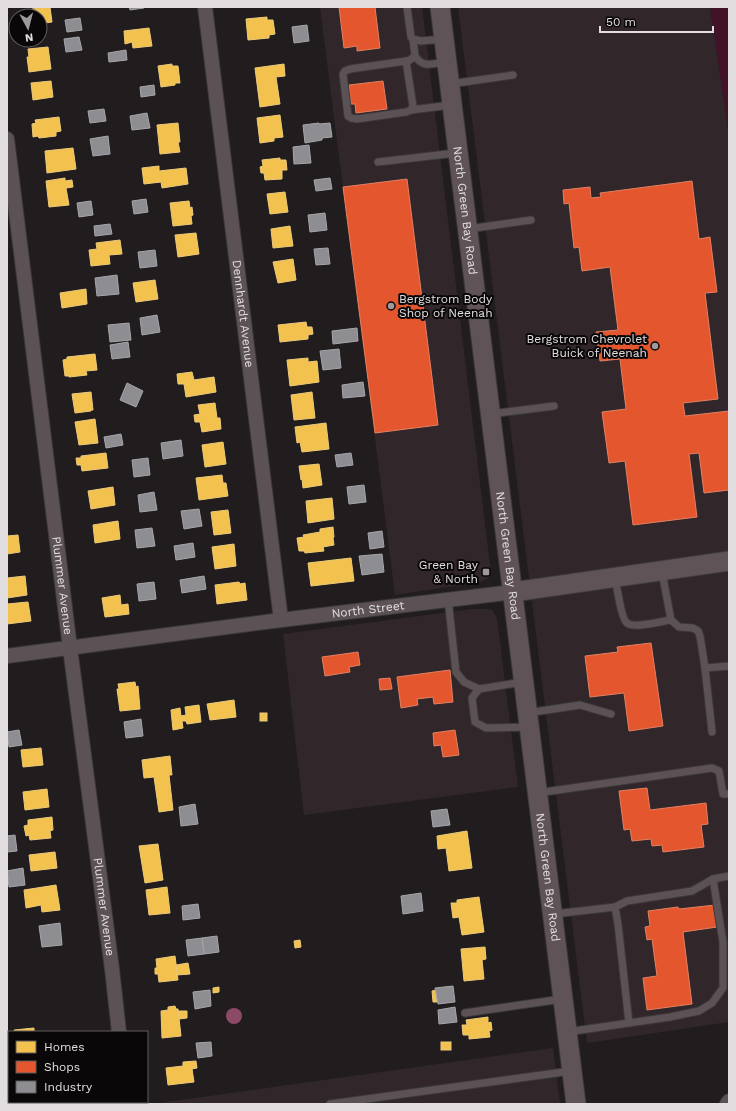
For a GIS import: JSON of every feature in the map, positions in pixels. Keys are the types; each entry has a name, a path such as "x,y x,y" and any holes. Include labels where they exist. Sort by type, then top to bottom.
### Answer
{"main road":[{"name":"North Green Bay Road","path":"440,7 576,1104"},
{"name":"North Street","path":"512,592 729,561"}],"street":[{"name":"Dennhardt Avenue","path":"205,7 281,620"},
{"name":"Plummer Avenue","path":"7,139 119,1031"},
{"name":"North Street","path":"7,656 281,620 512,592"}],"lane":[{"path":"408,7 411,37 413,40 415,56 426,65 447,61"},
{"path":"413,40 421,41 444,39"},
{"path":"415,56 406,61 345,71 343,74 348,116 357,119 453,105"},
{"path":"406,61 412,106 411,110"},
{"path":"450,84 513,75"},
{"path":"378,162 459,152"},
{"path":"468,229 531,220"},
{"path":"491,414 554,406"},
{"path":"661,570 671,620 679,627 693,628 698,631 700,636 712,732"},
{"path":"615,577 623,617 627,623 634,626 671,620"},
{"path":"448,599 456,672 464,682 479,689 524,682"},
{"path":"705,668 729,666"},
{"path":"479,689 472,698 475,722 486,728 528,720 580,705 611,714"},
{"path":"537,793 712,768 719,771 723,794 729,794"},
{"path":"552,914 615,907 627,901 692,891 713,879 729,876"},
{"path":"567,1032 699,1012 712,1003 723,988 723,942 713,879"},
{"path":"615,907 629,1022"},
{"path":"465,1012 562,998"},
{"path":"330,1104 572,1071"}],"shaded area":[{"path":"320,7 422,7 491,573 488,578 481,582 395,595"},
{"path":"458,7 710,7 729,136 729,1022 587,1043"},
{"path":"710,7 729,7 729,136"},
{"path":"472,609 492,610 497,618 518,787 304,815 283,634"},
{"path":"231,1008 237,1008 242,1013 240,1022 237,1024 231,1024 226,1019 226,1013"},
{"path":"553,1048 560,1104 152,1104"}],"building: Homes":[{"path":"50,7 52,22 48,23 48,8 41,8"},
{"path":"267,17 267,20 273,20 275,34 269,35 269,38 248,40 246,19"},
{"path":"149,28 152,46 133,48 132,42 125,44 124,31"},
{"path":"48,47 51,69 29,72 27,57 29,57 28,49"},
{"path":"172,64 172,66 178,66 180,83 161,87 158,66"},
{"path":"284,64 285,76 276,77 280,104 260,107 255,68"},
{"path":"51,81 53,97 33,100 31,83"},
{"path":"280,115 283,137 274,138 274,141 260,143 257,118"},
{"path":"59,117 61,131 56,132 56,136 39,138 38,136 33,137 32,124 36,123 35,120"},
{"path":"178,123 180,142 178,142 180,152 160,154 157,125"},
{"path":"73,148 76,169 47,173 45,151"},
{"path":"280,158 280,160 286,160 287,170 282,170 282,179 265,180 264,173 261,173 260,167 263,166 262,160"},
{"path":"159,166 159,171 186,168 188,184 162,188 161,182 144,184 142,168"},
{"path":"65,178 65,181 72,180 73,187 66,188 69,205 49,207 46,181"},
{"path":"285,192 288,212 270,214 267,194"},
{"path":"189,201 190,208 192,207 192,224 173,226 170,203"},
{"path":"290,226 293,246 273,248 271,229"},
{"path":"196,233 199,254 178,257 175,235"},
{"path":"120,240 122,254 109,255 110,264 91,266 89,250 97,249 96,243"},
{"path":"293,259 296,280 278,283 273,262"},
{"path":"155,280 158,299 136,302 133,283"},
{"path":"86,289 87,304 62,308 60,293"},
{"path":"306,322 307,327 312,327 313,334 308,335 308,339 280,342 278,325"},
{"path":"95,354 97,370 86,371 87,375 65,376 63,360 67,359 67,357"},
{"path":"308,358 308,362 317,361 319,382 290,386 287,360"},
{"path":"192,372 194,380 214,377 216,392 186,397 184,384 178,384 177,374"},
{"path":"91,392 93,410 75,413 72,394"},
{"path":"312,392 315,418 294,420 291,395"},
{"path":"215,403 217,418 220,418 221,429 202,432 200,422 195,422 194,415 200,414 198,405"},
{"path":"95,419 98,443 79,445 75,422"},
{"path":"326,423 329,449 302,452 300,442 297,443 295,427"},
{"path":"223,442 226,464 205,467 202,445"},
{"path":"106,453 108,468 82,471 81,465 77,465 76,458"},
{"path":"319,464 322,485 303,488 299,466"},
{"path":"222,475 223,483 226,483 228,496 199,500 196,478"},
{"path":"113,487 115,505 91,509 88,491"},
{"path":"332,498 334,519 308,523 306,501"},
{"path":"228,510 231,533 214,535 211,512"},
{"path":"118,521 120,539 95,543 93,525"},
{"path":"333,527 334,545 323,547 324,551 305,553 304,551 299,551 297,538 304,537 303,535 320,532 320,529"},
{"path":"18,535 20,552 7,554 7,536"},
{"path":"234,544 236,566 215,569 212,547"},
{"path":"351,558 354,581 311,586 308,563"},
{"path":"25,576 27,595 7,598 7,578"},
{"path":"239,582 240,584 245,583 247,600 217,604 215,585"},
{"path":"120,595 121,605 128,604 129,614 105,617 102,598"},
{"path":"28,602 31,621 7,624 7,604"},
{"path":"135,682 136,687 138,686 140,709 120,711 117,689 119,689 118,684"},
{"path":"234,700 236,717 210,720 207,704"},
{"path":"199,705 201,722 187,724 186,721 182,721 183,728 173,730 171,710 180,708 181,716 186,715 185,707"},
{"path":"260,713 267,713 267,721 260,721"},
{"path":"41,748 43,765 23,767 21,750"},
{"path":"170,756 172,775 169,775 173,810 159,812 154,777 144,778 142,760"},
{"path":"47,789 49,807 25,810 23,792"},
{"path":"52,817 53,830 50,831 51,838 30,840 29,835 26,836 24,826 28,825 28,820"},
{"path":"467,831 472,868 449,871 446,848 438,849 437,836"},
{"path":"158,844 163,880 145,883 139,846"},
{"path":"55,852 57,868 31,871 29,855"},
{"path":"56,885 60,910 42,912 41,905 26,908 24,890"},
{"path":"167,887 170,913 149,915 146,890"},
{"path":"479,897 484,932 462,935 459,917 453,918 451,903 457,903 457,900"},
{"path":"300,940 301,947 295,948 294,941"},
{"path":"485,947 486,959 482,960 484,979 464,981 461,949"},
{"path":"175,956 178,980 159,982 158,974 155,974 155,968 157,968 156,959"},
{"path":"188,963 190,974 177,975 176,965"},
{"path":"219,987 219,992 213,993 213,988"},
{"path":"436,990 437,1002 433,1002 432,991"},
{"path":"175,1006 176,1009 178,1009 181,1036 162,1038 161,1011 168,1010 168,1007"},
{"path":"178,1011 187,1011 187,1018 179,1019"},
{"path":"488,1017 488,1023 491,1022 492,1030 489,1031 490,1037 469,1039 469,1035 463,1035 462,1025 467,1025 466,1020"},
{"path":"34,1028 34,1031 14,1030"},
{"path":"441,1042 451,1042 451,1050 441,1050"},
{"path":"196,1061 197,1068 192,1069 194,1082 168,1085 166,1068 183,1066 183,1062"}],"building: Shops":[{"path":"339,7 375,7 380,48 357,51 357,46 344,48"},
{"path":"383,81 387,109 356,113 355,104 351,104 349,85"},
{"name":"Bergstrom Body Shop of Neenah","path":"407,179 438,425 375,433 343,187"},
{"name":"Bergstrom Chevrolet Buick of Neenah","path":"692,181 699,239 710,237 717,292 705,293 718,399 683,403 685,416 729,411 729,490 704,493 699,453 689,454 697,517 633,525 625,461 609,463 602,412 626,409 620,359 600,361 596,332 618,330 610,267 582,271 579,247 574,248 569,203 564,204 563,190 590,187 591,198 601,197 600,193"},
{"path":"651,643 663,726 629,731 624,693 590,697 585,656 618,652 617,647"},
{"path":"358,652 360,665 349,667 350,672 325,676 322,657"},
{"path":"450,670 453,702 434,704 433,697 417,699 418,705 401,708 397,677"},
{"path":"390,678 392,689 380,690 379,679"},
{"path":"455,730 459,755 443,757 441,745 434,746 433,733"},
{"path":"647,788 650,810 706,803 708,824 701,825 704,847 663,852 662,845 652,846 651,839 632,841 630,829 624,830 619,791"},
{"path":"715,905 717,927 683,932 692,1004 647,1010 643,978 657,976 652,939 647,940 645,927 650,926 648,911 678,907 679,909"}],"building: Industry":[{"path":"129,7 144,7 144,8 130,10"},
{"path":"80,18 82,30 67,32 65,20"},
{"path":"307,25 309,41 294,43 292,27"},
{"path":"79,37 82,50 66,52 64,39"},
{"path":"126,50 127,60 109,62 108,53"},
{"path":"154,85 155,95 141,97 140,87"},
{"path":"104,109 106,121 90,123 88,111"},
{"path":"147,113 150,128 132,130 130,116"},
{"path":"330,123 332,137 305,143 303,125"},
{"path":"108,136 110,154 93,156 90,139"},
{"path":"309,145 311,163 294,164 293,147"},
{"path":"330,178 332,189 316,191 314,180"},
{"path":"146,199 148,212 134,214 132,201"},
{"path":"91,201 93,215 79,217 77,203"},
{"path":"325,213 327,230 310,232 308,215"},
{"path":"110,224 112,234 95,236 94,226"},
{"path":"328,248 330,264 316,265 314,249"},
{"path":"155,250 157,266 140,268 138,252"},
{"path":"117,275 119,294 97,296 95,278"},
{"path":"157,315 160,332 142,335 140,318"},
{"path":"129,323 131,340 110,342 108,325"},
{"path":"357,328 358,341 333,344 332,331"},
{"path":"128,342 130,357 112,359 110,345"},
{"path":"339,349 341,368 323,370 320,351"},
{"path":"363,382 365,396 343,398 342,385"},
{"path":"127,383 143,391 136,407 120,400"},
{"path":"121,434 123,445 106,448 104,437"},
{"path":"181,440 183,456 163,459 161,443"},
{"path":"351,453 353,465 337,467 335,455"},
{"path":"148,458 150,475 134,477 132,460"},
{"path":"364,485 366,502 349,504 347,487"},
{"path":"154,492 157,510 140,512 138,495"},
{"path":"199,509 202,526 184,529 181,511"},
{"path":"152,528 155,546 137,548 135,530"},
{"path":"382,531 384,547 370,549 368,533"},
{"path":"193,543 195,557 176,560 174,546"},
{"path":"382,554 384,572 362,575 359,556"},
{"path":"204,576 206,589 182,593 180,580"},
{"path":"154,582 156,599 139,601 137,584"},
{"path":"141,719 143,736 126,738 124,722"},
{"path":"19,730 22,745 9,747 7,732"},
{"path":"195,804 198,824 181,826 179,807"},
{"path":"447,809 450,825 433,827 431,811"},
{"path":"15,835 17,851 7,852 7,836"},
{"path":"23,868 25,885 9,887 7,871"},
{"path":"421,893 423,911 403,914 401,896"},
{"path":"198,904 200,918 183,920 182,906"},
{"path":"60,923 62,945 42,947 39,926"},
{"path":"217,936 219,952 204,954 202,938"},
{"path":"202,938 204,954 188,956 186,940"},
{"path":"453,986 455,1002 438,1004 435,988"},
{"path":"210,990 211,1006 195,1009 193,992"},
{"path":"455,1007 457,1022 439,1024 438,1010"},
{"path":"211,1042 212,1056 198,1058 196,1043"}],"place":[{"name":"Bergstrom Body Shop of Neenah","path":"391,306"},
{"name":"Bergstrom Chevrolet Buick of Neenah","path":"655,346"},
{"name":"Green Bay & North","path":"486,572"}]}
